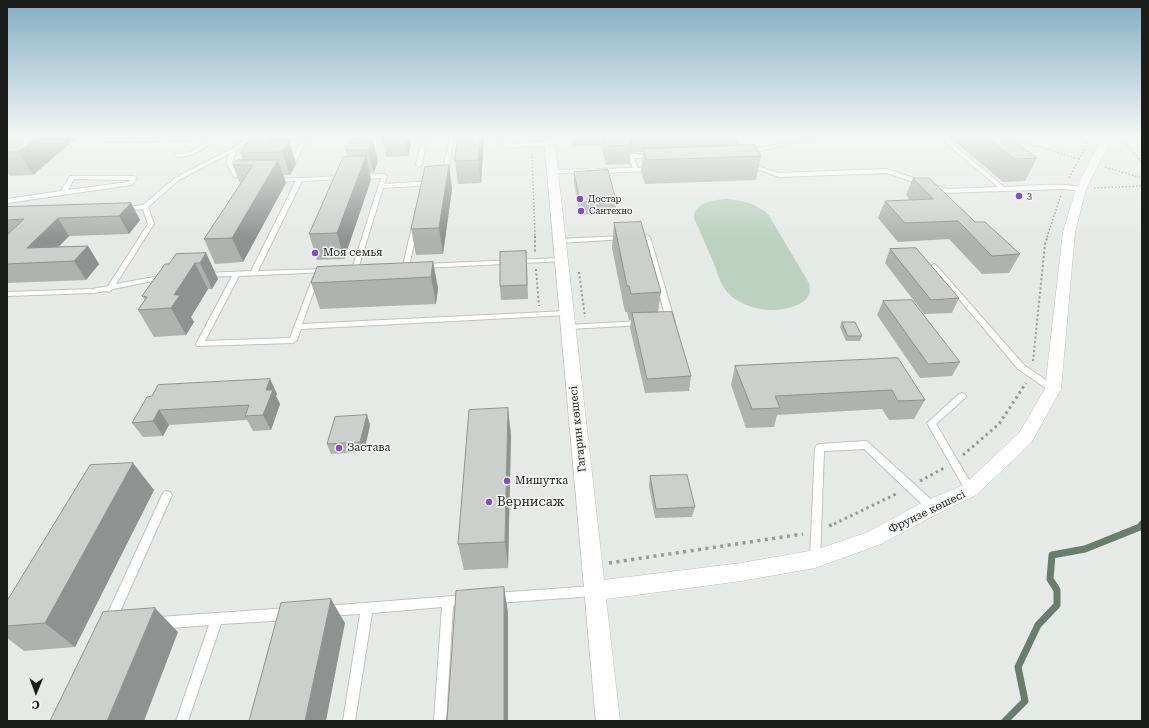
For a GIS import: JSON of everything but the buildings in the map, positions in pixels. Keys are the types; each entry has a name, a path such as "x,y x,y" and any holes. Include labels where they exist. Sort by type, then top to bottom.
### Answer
{"street":[{"name":"Фрунзе көшесі","path":"595,591 741,572 815,559 874,538 932,507 970,490 1025,438 1053,389 1069,232 1082,189 1085,171"},
{"name":"Гагарин көшесі","path":"552,172 608,721"}],"lane":[{"path":"114,210 145,207 177,179 193,171"},
{"path":"233,171 236,176 256,180"},
{"path":"444,183 446,171"},
{"path":"552,172 581,171"},
{"path":"769,171 778,174 886,171 946,190"},
{"path":"983,171 1004,188"},
{"path":"270,180 384,176 355,269"},
{"path":"7,201 130,183 134,178 72,177 64,192"},
{"path":"253,274 300,179"},
{"path":"381,186 436,184 423,189"},
{"path":"926,191 1064,187 1082,189"},
{"path":"109,291 151,224 145,207"},
{"path":"416,220 402,267 561,260"},
{"path":"559,241 647,238 671,322 663,322"},
{"path":"934,266 1021,368 1053,389"},
{"path":"201,276 333,270"},
{"path":"237,274 200,344 293,340 318,271"},
{"path":"7,294 109,291 157,278 172,277"},
{"path":"298,327 540,314 567,320 648,323"},
{"path":"962,396 931,423 970,490"},
{"path":"815,559 820,448 866,445 932,507"},
{"path":"123,625 107,627 168,495"},
{"path":"146,624 595,591"},
{"path":"440,721 448,602"},
{"path":"349,721 367,608"},
{"path":"182,721 217,619"}],"path":[{"path":"533,171 536,261 540,314"},
{"path":"592,566 783,538 816,531 858,514 954,463 999,424 1031,375 1045,244 1064,187 1078,171"},
{"path":"1119,171 1142,178"},
{"path":"1082,189 1142,186"}],"green space":[{"path":"726,199 748,203 758,207 768,214 809,283 809,295 804,301 793,307 783,309 764,309 744,304 736,300 726,291 694,218 697,208 701,205 710,201"}],"waterway":[{"path":"1005,721 1025,701 1018,667 1038,625 1057,605 1057,590 1050,579 1052,555 1085,549 1140,527 1142,524"}],"place":[{"name":"3","path":"1019,196"},
{"name":"Достар","path":"580,199"},
{"name":"Сантехно","path":"581,211"},
{"name":"Моя семья","path":"315,253"},
{"name":"Застава","path":"339,448"},
{"name":"Мишутка","path":"507,481"},
{"name":"Вернисаж","path":"489,502"}]}
